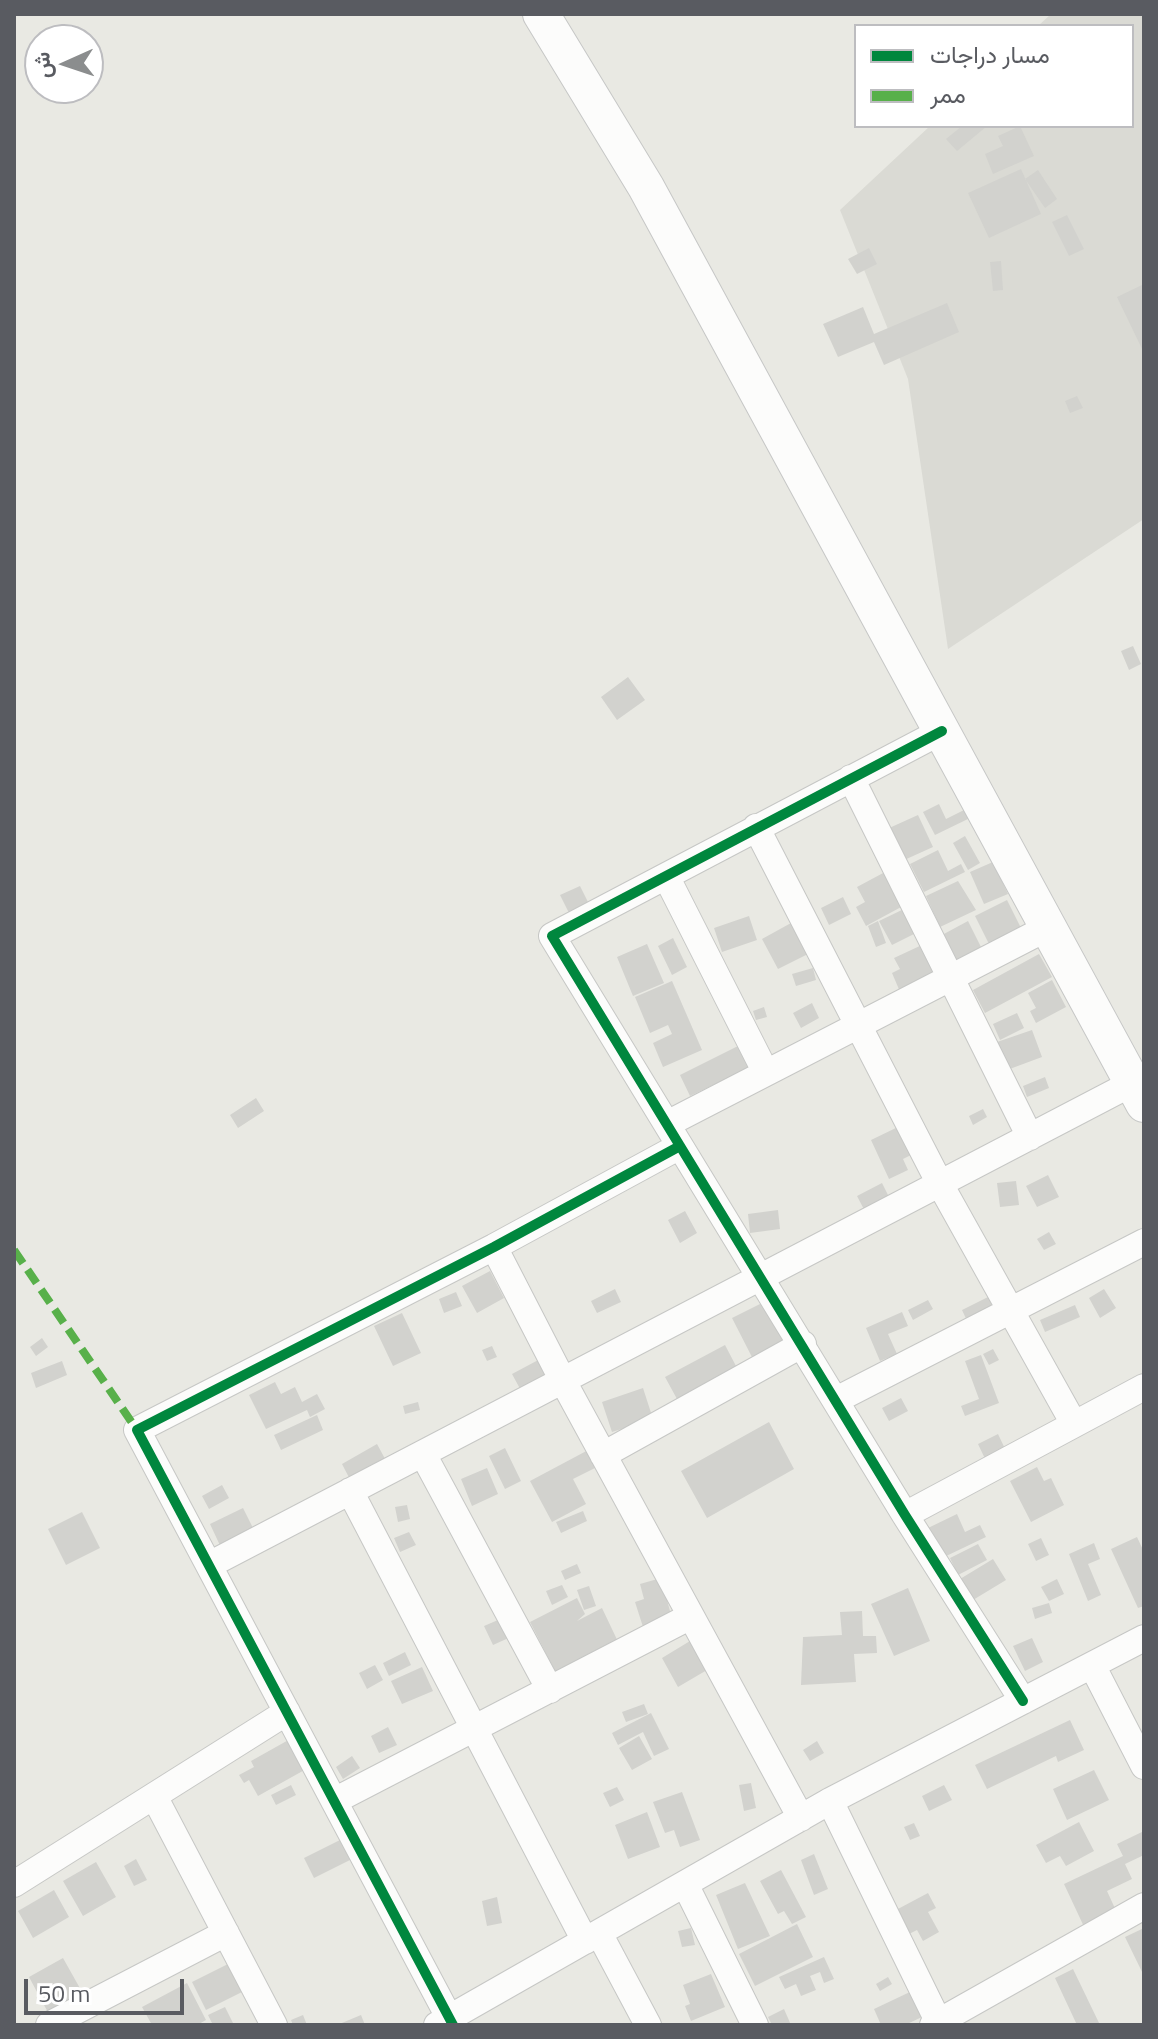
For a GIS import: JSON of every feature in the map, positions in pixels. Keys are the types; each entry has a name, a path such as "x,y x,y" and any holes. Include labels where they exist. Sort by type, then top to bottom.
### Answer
{"main road":[{"path":"541,14 646,187 1140,1088"}],"street":[{"path":"942,731 552,936 905,1515 1023,1701"},
{"path":"851,778 1030,1137"},
{"path":"756,827 940,1184 1074,1424"},
{"path":"666,876 766,1073"},
{"path":"1049,927 766,1073 674,1135 494,1247 137,1430 334,1801 446,2023 830,1801 1144,1638"},
{"path":"209,1565 1030,1137 1140,1088"},
{"path":"836,1400 1144,1242"},
{"path":"494,1247 563,1381 801,1818"},
{"path":"603,1455 803,1344"},
{"path":"905,1515 1144,1387"},
{"path":"423,1454 550,1690"},
{"path":"350,1491 592,1937 648,2025"},
{"path":"334,1801 691,1616"},
{"path":"1092,1665 1144,1766"},
{"path":"14,1884 287,1712"},
{"path":"154,1796 274,2025"},
{"path":"830,1801 937,2024 1144,1906"},
{"path":"685,1884 755,2025"},
{"path":"49,2025 226,1933"}],"shaded area":[{"path":"1051,14 1144,14 1144,519 948,649 908,379 840,210 928,128 1134,128 1134,24 1040,24"}],"building":[{"path":"960,128 985,128 957,151 946,139"},
{"path":"1021,128 1034,156 993,174 985,154 1003,146 998,136"},
{"path":"1021,169 1041,214 989,238 968,193"},
{"path":"1038,170 1057,199 1045,208 1025,179"},
{"path":"1067,215 1084,249 1069,256 1052,222"},
{"path":"869,248 877,264 857,274 848,259"},
{"path":"1001,261 1003,290 993,291 990,262"},
{"path":"1144,284 1144,353 1117,297"},
{"path":"947,303 959,332 884,365 874,342 838,357 823,324 863,307 874,334"},
{"path":"1077,396 1083,408 1070,413 1065,401"},
{"path":"1133,646 1141,664 1129,670 1121,651"},
{"path":"628,677 645,700 617,720 601,697"},
{"path":"939,804 946,819 966,809 970,818 935,835 923,812"},
{"path":"918,815 933,847 902,861 887,829"},
{"path":"965,836 980,863 968,870 953,843"},
{"path":"938,850 948,871 961,864 965,872 924,892 910,864"},
{"path":"993,862 1008,894 984,904 970,872"},
{"path":"885,872 903,906 866,926 856,907 865,902 857,887"},
{"path":"958,881 976,910 940,927 926,896"},
{"path":"580,886 589,904 569,913 560,895"},
{"path":"843,897 851,914 829,925 821,908"},
{"path":"1007,900 1023,932 991,948 975,916"},
{"path":"906,908 918,932 892,945 879,921"},
{"path":"749,916 757,940 722,952 714,928"},
{"path":"878,921 886,943 876,947 868,926"},
{"path":"968,921 982,949 957,963 942,935"},
{"path":"791,923 808,954 778,969 762,939"},
{"path":"673,938 687,967 672,975 658,946"},
{"path":"647,944 664,983 633,996 617,957"},
{"path":"924,944 939,976 901,994 892,973 900,969 894,958"},
{"path":"1039,954 1052,977 985,1013 973,990"},
{"path":"813,968 816,980 796,986 792,974"},
{"path":"1052,980 1066,1007 1036,1023 1030,1011 1036,1008 1028,993"},
{"path":"672,981 702,1050 663,1067 653,1043 672,1034 668,1025 650,1033 635,997"},
{"path":"812,1003 819,1018 801,1028 793,1013"},
{"path":"764,1007 767,1017 756,1020 753,1011"},
{"path":"1017,1013 1024,1028 1000,1040 993,1024"},
{"path":"1032,1030 1042,1057 1007,1070 997,1042"},
{"path":"742,1044 753,1066 690,1096 680,1075"},
{"path":"1045,1077 1049,1088 1027,1097 1023,1086"},
{"path":"256,1098 264,1111 238,1128 230,1115"},
{"path":"983,1109 987,1117 973,1125 969,1116"},
{"path":"900,1126 913,1154 903,1159 908,1170 889,1179 871,1140"},
{"path":"1048,1175 1059,1197 1037,1207 1026,1186"},
{"path":"1016,1181 1019,1205 1000,1207 997,1183"},
{"path":"882,1183 893,1205 868,1217 857,1196"},
{"path":"778,1210 780,1229 750,1233 748,1214"},
{"path":"685,1211 697,1233 680,1243 668,1220"},
{"path":"1049,1232 1056,1244 1044,1250 1037,1239"},
{"path":"490,1271 504,1298 477,1313 462,1286"},
{"path":"615,1289 621,1302 597,1313 591,1301"},
{"path":"1104,1289 1116,1308 1100,1318 1089,1298"},
{"path":"456,1292 462,1306 444,1313 439,1299"},
{"path":"988,1297 997,1314 970,1327 962,1310"},
{"path":"928,1300 933,1309 913,1320 908,1310"},
{"path":"764,1302 786,1344 754,1361 732,1318"},
{"path":"1075,1305 1080,1317 1045,1332 1040,1320"},
{"path":"902,1312 908,1326 888,1334 897,1354 880,1361 866,1328"},
{"path":"402,1313 421,1353 393,1366 374,1326"},
{"path":"42,1338 48,1347 36,1356 30,1347"},
{"path":"725,1345 737,1368 677,1399 665,1377"},
{"path":"492,1346 497,1357 487,1361 482,1350"},
{"path":"993,1349 999,1360 989,1365 983,1354"},
{"path":"981,1355 999,1403 965,1416 961,1406 979,1399 965,1361"},
{"path":"542,1358 554,1380 524,1396 512,1374"},
{"path":"62,1361 67,1375 36,1388 31,1373"},
{"path":"275,1382 281,1394 295,1387 302,1402 317,1394 325,1409 310,1417 307,1410 266,1429 249,1395"},
{"path":"643,1388 653,1419 612,1432 602,1402"},
{"path":"901,1398 908,1411 889,1421 882,1408"},
{"path":"418,1402 420,1410 405,1414 403,1406"},
{"path":"317,1415 323,1430 281,1450 274,1435"},
{"path":"769,1422 794,1469 707,1518 681,1471"},
{"path":"998,1434 1008,1455 988,1465 978,1444"},
{"path":"377,1444 390,1468 354,1487 342,1464"},
{"path":"505,1448 521,1481 505,1489 489,1456"},
{"path":"592,1448 601,1465 573,1479 586,1504 552,1522 530,1481"},
{"path":"1037,1467 1044,1481 1051,1478 1064,1505 1031,1522 1010,1481"},
{"path":"487,1468 498,1494 472,1506 461,1479"},
{"path":"222,1485 229,1498 209,1509 202,1496"},
{"path":"407,1505 410,1519 398,1522 395,1507"},
{"path":"243,1508 258,1538 224,1554 210,1524"},
{"path":"583,1511 587,1521 561,1533 556,1522"},
{"path":"82,1512 100,1548 66,1565 48,1529"},
{"path":"957,1514 965,1532 980,1525 986,1537 942,1558 928,1528"},
{"path":"409,1532 416,1545 400,1552 394,1538"},
{"path":"1137,1537 1144,1552 1144,1606 1138,1608 1111,1549"},
{"path":"1041,1538 1049,1555 1036,1561 1028,1544"},
{"path":"1094,1543 1100,1559 1088,1564 1101,1595 1088,1601 1069,1554"},
{"path":"978,1544 987,1560 958,1575 950,1558"},
{"path":"993,1559 1006,1580 973,1600 960,1579"},
{"path":"577,1564 581,1573 565,1580 561,1571"},
{"path":"661,1578 673,1622 644,1630 635,1602 644,1599 640,1584"},
{"path":"1057,1579 1064,1594 1049,1601 1041,1587"},
{"path":"562,1585 568,1597 552,1605 546,1591"},
{"path":"589,1586 596,1606 584,1610 577,1590"},
{"path":"908,1588 930,1641 894,1656 871,1604"},
{"path":"577,1598 585,1614 577,1621 602,1608 621,1648 559,1679 530,1622"},
{"path":"1049,1603 1052,1613 1035,1619 1032,1608"},
{"path":"862,1611 863,1636 876,1636 877,1653 854,1654 856,1682 801,1685 803,1637 842,1635 840,1612"},
{"path":"505,1617 513,1636 493,1645 484,1626"},
{"path":"1032,1638 1043,1662 1025,1671 1013,1646"},
{"path":"690,1641 707,1670 678,1687 662,1658"},
{"path":"405,1652 411,1665 389,1676 383,1663"},
{"path":"375,1665 383,1680 367,1689 359,1673"},
{"path":"422,1667 433,1691 402,1704 391,1681"},
{"path":"644,1704 648,1714 626,1722 622,1712"},
{"path":"651,1713 669,1749 654,1756 643,1732 618,1745 612,1733"},
{"path":"1070,1720 1084,1750 1058,1762 1056,1756 987,1789 975,1765"},
{"path":"388,1727 397,1745 379,1753 371,1736"},
{"path":"639,1736 652,1759 632,1770 619,1748"},
{"path":"292,1738 308,1768 258,1796 249,1780 244,1783 239,1775 254,1767 251,1761"},
{"path":"817,1741 824,1753 810,1761 803,1750"},
{"path":"352,1756 360,1768 343,1779 336,1767"},
{"path":"1094,1770 1109,1800 1067,1820 1053,1789"},
{"path":"751,1783 756,1808 744,1811 739,1785"},
{"path":"291,1785 296,1795 276,1805 271,1795"},
{"path":"944,1785 952,1800 929,1811 922,1796"},
{"path":"617,1787 624,1800 610,1807 603,1793"},
{"path":"682,1792 700,1840 680,1847 674,1830 665,1833 653,1802"},
{"path":"647,1812 660,1847 628,1859 615,1825"},
{"path":"1079,1822 1094,1851 1066,1866 1060,1856 1046,1863 1036,1845"},
{"path":"914,1823 920,1836 910,1840 904,1827"},
{"path":"1144,1831 1144,1855 1125,1864 1132,1879 1107,1891 1118,1915 1086,1931 1064,1884 1123,1856 1117,1844"},
{"path":"340,1840 350,1860 314,1878 304,1858"},
{"path":"814,1854 828,1889 814,1895 801,1860"},
{"path":"136,1859 147,1880 134,1886 124,1866"},
{"path":"96,1862 116,1897 83,1916 63,1881"},
{"path":"781,1870 806,1917 792,1924 784,1911 778,1914 760,1881"},
{"path":"745,1883 770,1936 738,1949 716,1895"},
{"path":"54,1890 69,1917 33,1938 18,1911"},
{"path":"928,1893 936,1908 928,1912 939,1932 923,1941 917,1930 909,1934 896,1910"},
{"path":"497,1897 502,1923 487,1926 482,1901"},
{"path":"797,1924 813,1957 755,1986 739,1954"},
{"path":"691,1928 695,1945 682,1947 678,1931"},
{"path":"1144,1928 1144,1976 1125,1937"},
{"path":"824,1957 834,1979 824,1983 820,1972 810,1976 816,1990 801,1996 796,1984 785,1989 779,1977"},
{"path":"63,1958 86,1999 51,2018 29,1977"},
{"path":"230,1963 244,1991 206,2010 192,1982"},
{"path":"1073,1969 1100,2025 1077,2025 1055,1978"},
{"path":"711,1974 725,2007 691,2021 685,2006 690,2004 683,1985"},
{"path":"888,1977 892,1984 880,1991 876,1984"},
{"path":"187,1983 206,2020 197,2025 152,2025 142,2007"},
{"path":"912,1991 924,2016 905,2025 881,2025 874,2009"},
{"path":"225,2007 234,2025 213,2025 208,2015"},
{"path":"784,2009 791,2025 772,2025 768,2017"},
{"path":"303,2015 307,2025 293,2025 291,2020"},
{"path":"361,2015 365,2025 337,2025"}],"marked path":[{"path":"14,1250 137,1430"}],"cycle path":[{"path":"942,731 552,936 905,1515 1023,1701"},
{"path":"453,2025 137,1430 494,1247 680,1146"}]}
